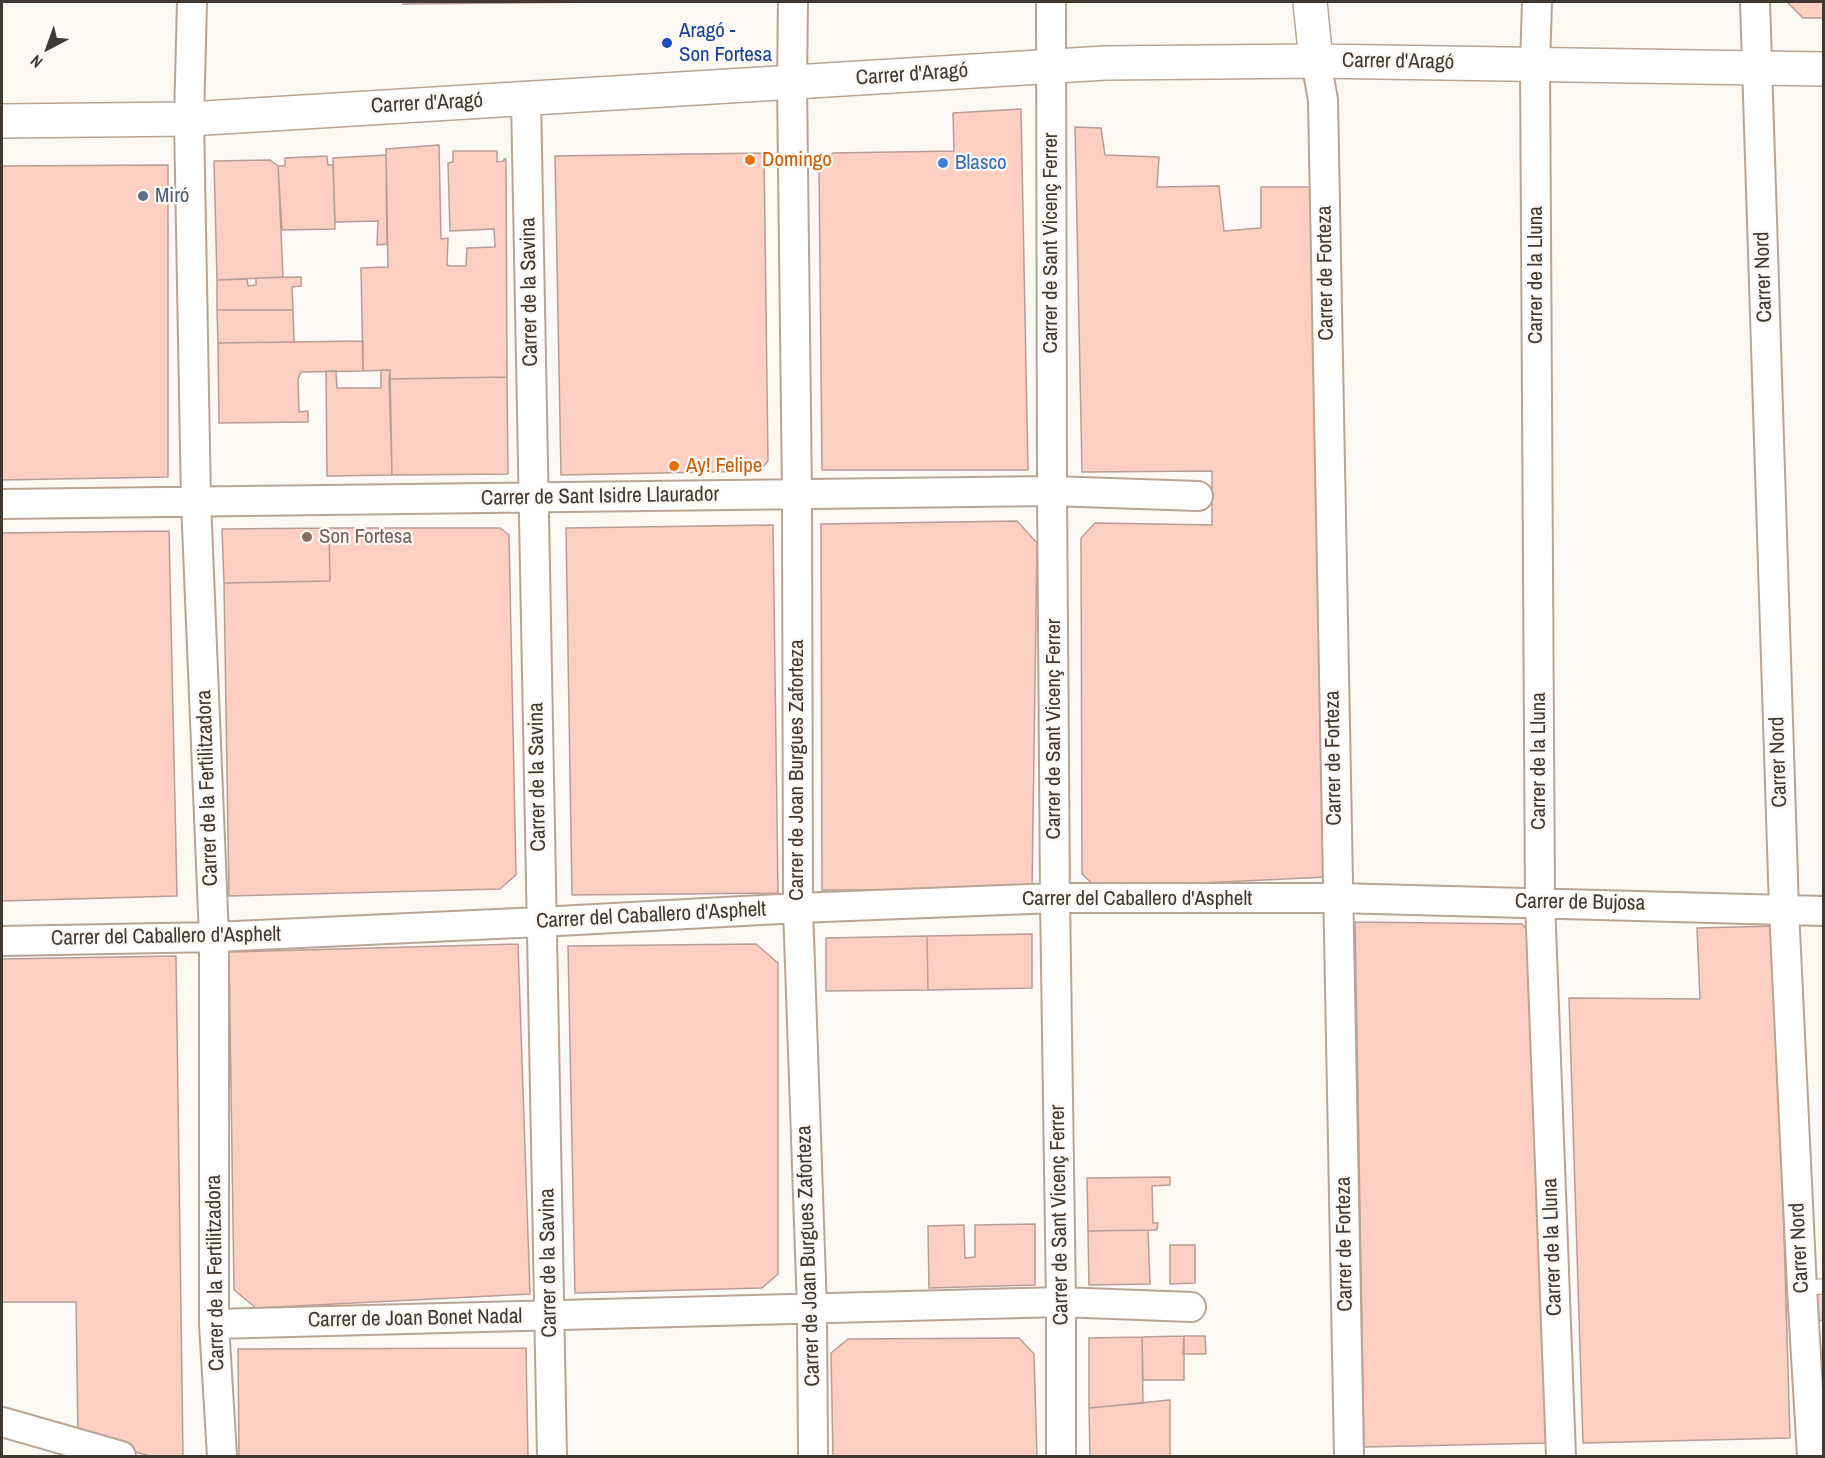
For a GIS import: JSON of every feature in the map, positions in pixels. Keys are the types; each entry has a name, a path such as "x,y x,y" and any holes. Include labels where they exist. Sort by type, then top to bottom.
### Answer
{"main road":[{"path":"1310,2 1316,61"},
{"name":"Carrer d'Aragó","path":"2,121 189,119 1105,63 1316,61 1824,69"}],"street":[{"name":"Carrer de la Fertilitzadora","path":"192,2 189,119 196,502 214,937 214,1324 222,1456"},
{"name":"Carrer de Joan Burgues Zaforteza","path":"793,2 798,908 812,1308 813,1456"},
{"name":"Carrer de Sant Vicenç Ferrer","path":"1051,2 1052,491 1061,1456"},
{"name":"Carrer de la Lluna","path":"1537,2 1535,65 1540,902 1561,1456"},
{"name":"Carrer Nord","path":"1755,2 1784,909 1813,1287 1812,1456"},
{"name":"Carrer de Forteza","path":"1316,61 1323,100 1349,1456"},
{"name":"Carrer de la Savina","path":"526,98 552,1456"},
{"name":"Carrer de Sant Isidre Llaurador","path":"2,504 1052,491 1198,496"},
{"name":"Carrer del Caballero d'Asphelt","path":"2,941 214,937 798,908 1055,898 1337,898"},
{"name":"Carrer de Bujosa","path":"1337,898 1824,911"},
{"name":"Carrer de Joan Bonet Nadal","path":"214,1324 1061,1302 1191,1307"},
{"path":"2,1422 122,1456"}],"building":[{"path":"403,2 607,2 403,4"},
{"path":"1787,2 1824,2 1824,18 1803,18"},
{"path":"1021,109 1028,470 822,470 819,167 833,153 954,151 953,113"},
{"path":"1075,127 1101,128 1105,155 1159,157 1157,187 1219,186 1224,231 1261,228 1261,187 1318,187 1327,877 1097,888 1082,874 1081,538 1095,523 1212,525 1212,471 1082,472"},
{"path":"439,145 441,239 448,238 447,265 450,266 466,266 467,248 495,247 494,229 450,231 448,163 453,162 453,151 497,151 497,162 506,159 507,377 389,379 390,370 363,371 361,268 388,267 386,149"},
{"path":"764,153 768,461 759,471 561,475 555,156"},
{"path":"386,155 387,244 377,245 378,221 335,222 333,158"},
{"path":"327,156 328,165 333,165 335,229 282,230 278,166 285,166 285,158"},
{"path":"270,160 278,166 283,277 217,280 214,161"},
{"path":"168,165 168,477 2,480 2,166"},
{"path":"301,277 301,286 292,287 293,310 217,310 217,280 247,279 248,286 256,285 256,278"},
{"path":"217,310 293,310 294,342 218,343"},
{"path":"363,341 363,371 301,372 298,379 299,412 308,411 308,422 219,423 218,343"},
{"path":"381,370 390,370 392,475 327,476 326,371 336,371 337,388 381,388"},
{"path":"507,377 508,474 392,475 389,379"},
{"path":"1017,521 1037,543 1032,890 822,890 821,524"},
{"path":"773,525 778,893 572,895 566,528"},
{"path":"329,528 500,528 509,535 516,875 500,889 229,896 224,583 330,581"},
{"path":"329,528 330,581 224,583 222,529"},
{"path":"169,531 177,896 2,901 2,533"},
{"path":"1355,922 1522,924 1535,938 1547,1443 1364,1447"},
{"path":"1775,926 1790,1438 1583,1443 1569,998 1700,999 1697,928"},
{"path":"1032,934 1032,988 928,990 927,936"},
{"path":"927,936 928,990 826,991 826,938"},
{"path":"518,944 530,1294 256,1308 234,1290 229,952"},
{"path":"756,944 778,963 778,1274 762,1288 575,1293 568,946"},
{"path":"176,956 183,1456 149,1456 78,1434 76,1302 2,1302 2,959"},
{"path":"1170,1177 1170,1185 1152,1186 1153,1223 1158,1223 1157,1230 1088,1231 1087,1178"},
{"path":"1035,1224 1035,1285 929,1288 928,1226 964,1225 965,1258 975,1257 975,1225"},
{"path":"1148,1230 1150,1284 1089,1285 1088,1231"},
{"path":"1170,1245 1195,1245 1195,1283 1170,1284"},
{"path":"1824,1288 1824,1320 1815,1321 1814,1289"},
{"path":"1184,1336 1184,1380 1143,1380 1142,1337"},
{"path":"1184,1336 1205,1336 1206,1354 1183,1354"},
{"path":"1142,1337 1143,1403 1089,1408 1089,1338"},
{"path":"1019,1338 1034,1354 1037,1456 833,1456 831,1353 848,1339"},
{"path":"526,1348 528,1456 239,1456 238,1349"},
{"path":"1170,1400 1170,1456 1090,1456 1089,1408"}],"place":[{"name":"Aragó - Son Fortesa","path":"667,43"},
{"name":"Domingo","path":"750,160"},
{"name":"Blasco","path":"943,163"},
{"name":"Miró","path":"143,196"},
{"name":"Ay! Felipe","path":"674,466"},
{"name":"Son Fortesa","path":"307,537"}]}
